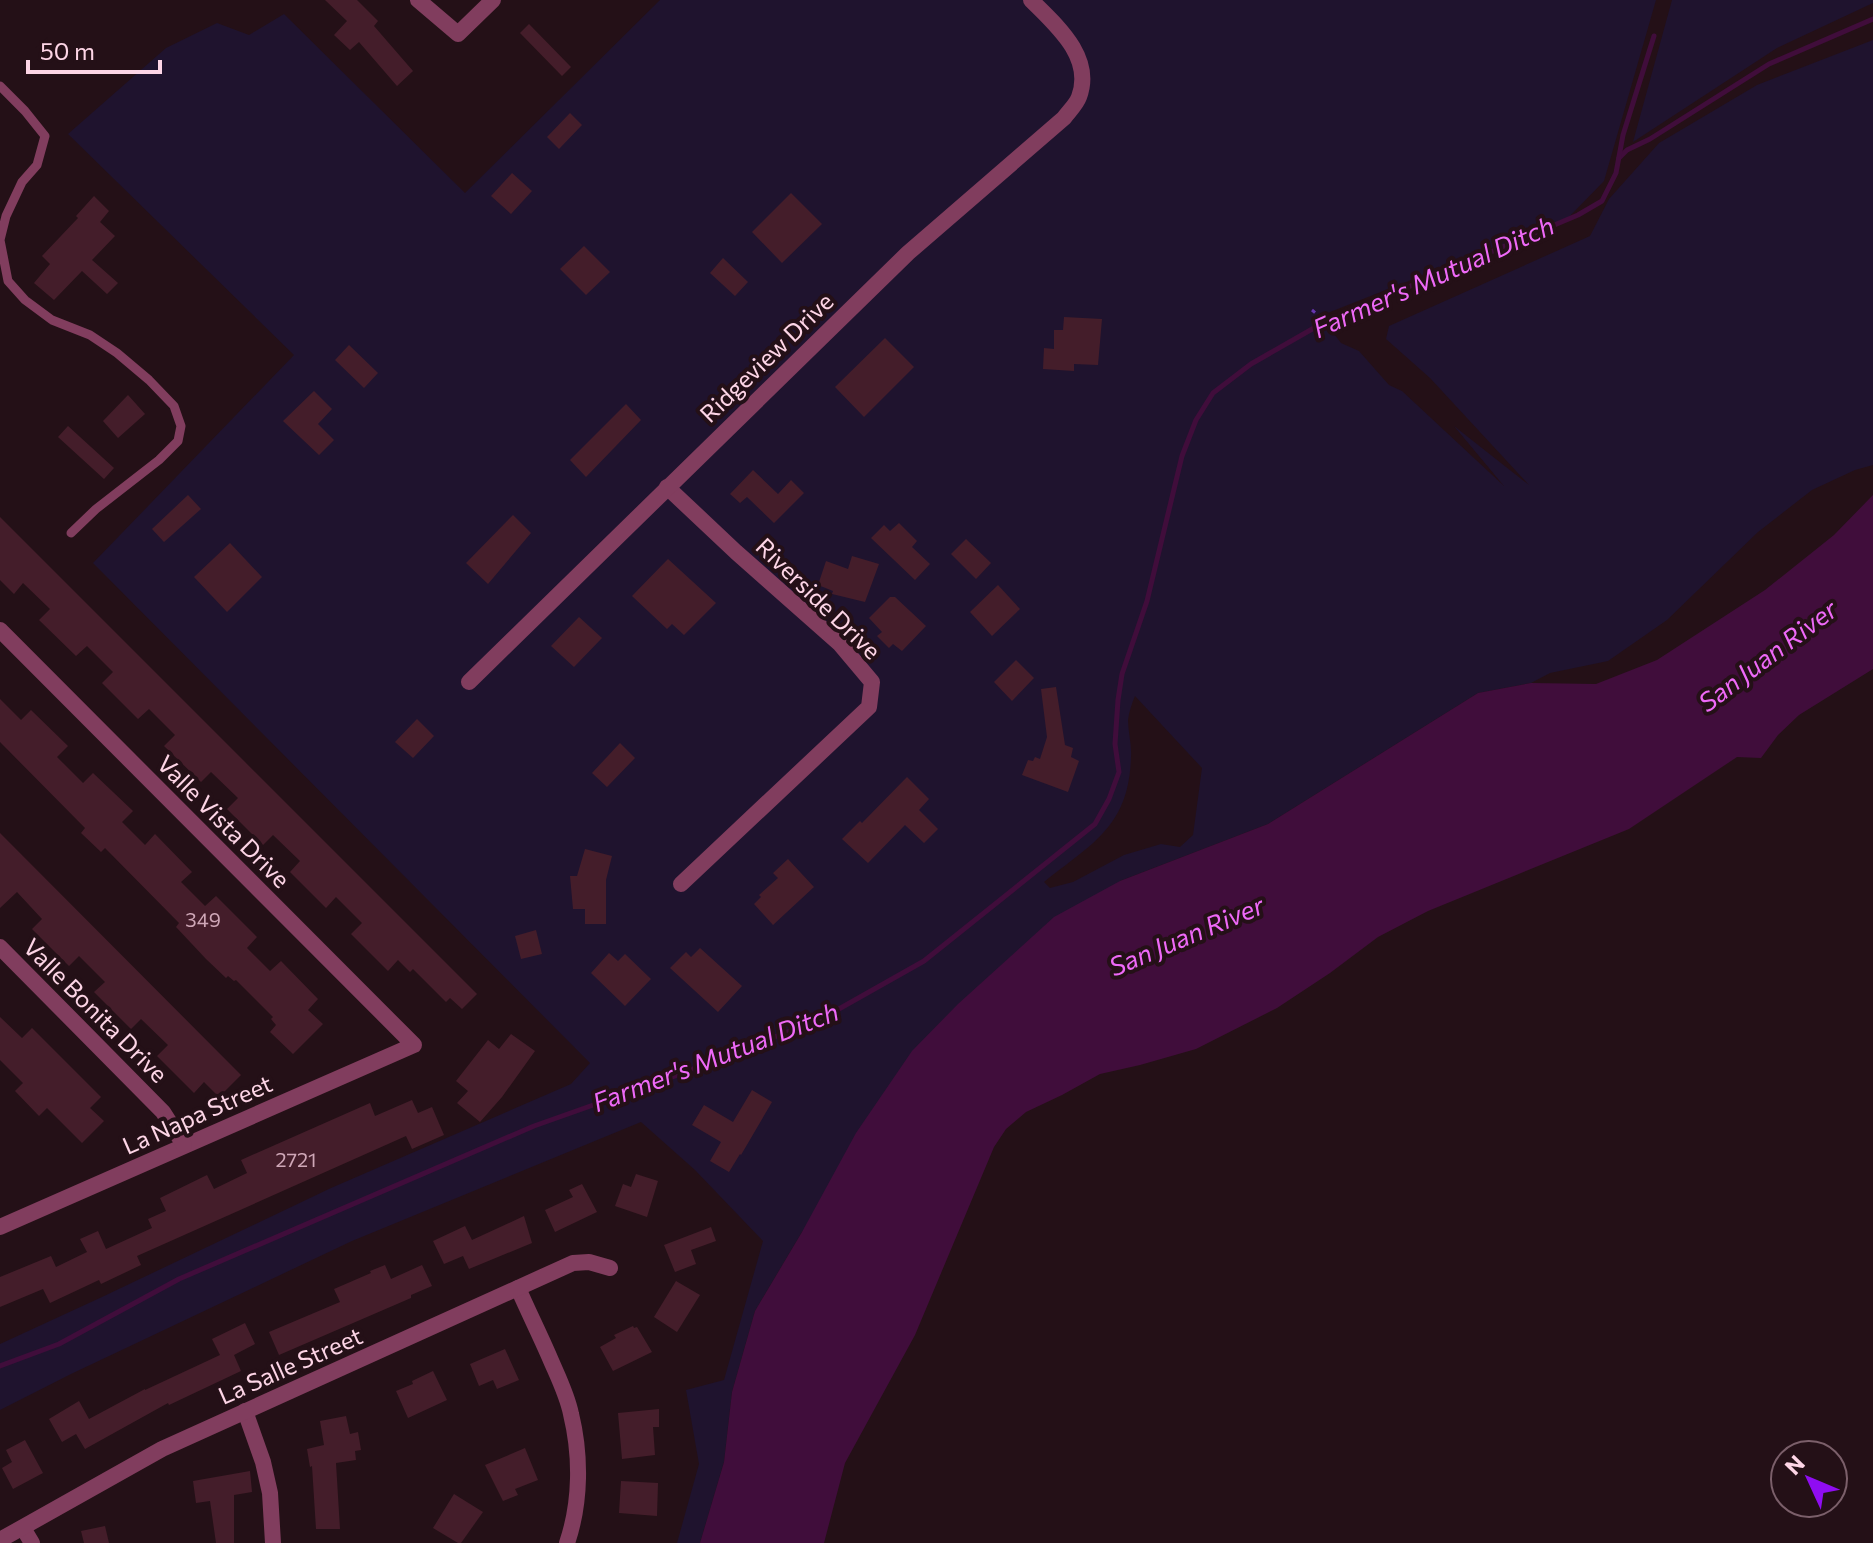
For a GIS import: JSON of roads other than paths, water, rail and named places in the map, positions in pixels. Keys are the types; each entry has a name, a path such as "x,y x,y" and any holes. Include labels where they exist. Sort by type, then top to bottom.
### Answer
{"street":[{"path":"418,0 458,34 493,0"},
{"name":"Ridgeview Drive","path":"469,682 908,253 1064,118 1078,100 1082,83 1081,64 1073,46 1031,0"},
{"name":"Riverside Drive","path":"667,487 840,644 872,682 869,707 681,884"},
{"name":"Valle Vista Drive","path":"0,630 414,1045"},
{"name":"Valle Bonita Drive","path":"0,947 163,1112 184,1145"},
{"name":"La Napa Street","path":"0,1227 414,1045"},
{"name":"La Salle Street","path":"0,1540 162,1449 573,1263 589,1262 610,1268"},
{"path":"518,1288 561,1384 577,1442 575,1510 567,1543"},
{"path":"245,1411 270,1493 273,1543"},
{"path":"23,1528 32,1543"}],"lane":[{"path":"0,86 45,136 37,165 22,182 6,216 0,240 8,281 25,300 52,320 90,335 117,353 174,406 181,426 178,441 159,460 96,509 71,533"}],"water":[{"name":"San Juan River","path":"1873,495 1873,669 1799,715 1778,735 1761,758 1737,757 1629,829 1428,911 1378,937 1277,1008 1196,1049 1100,1074 1026,1112 1006,1129 994,1147 915,1335 845,1463 824,1543 700,1543 724,1462 732,1392 755,1311 856,1133 912,1051 958,1004 1054,917 1120,881 1268,824 1478,693 1531,683 1596,684 1657,660 1765,590 1834,535"}],"waterway":[{"path":"1619,158 1627,150 1650,139 1769,64 1873,19"},
{"name":"Farmer's Mutual Ditch","path":"0,1366 59,1344 179,1279 534,1126 675,1076 823,1018 924,961 1095,824 1119,772 1115,744 1122,674 1147,601 1182,456 1196,420 1213,393 1251,364 1321,324 1578,215 1602,201 1616,173 1623,135 1654,36"}]}
